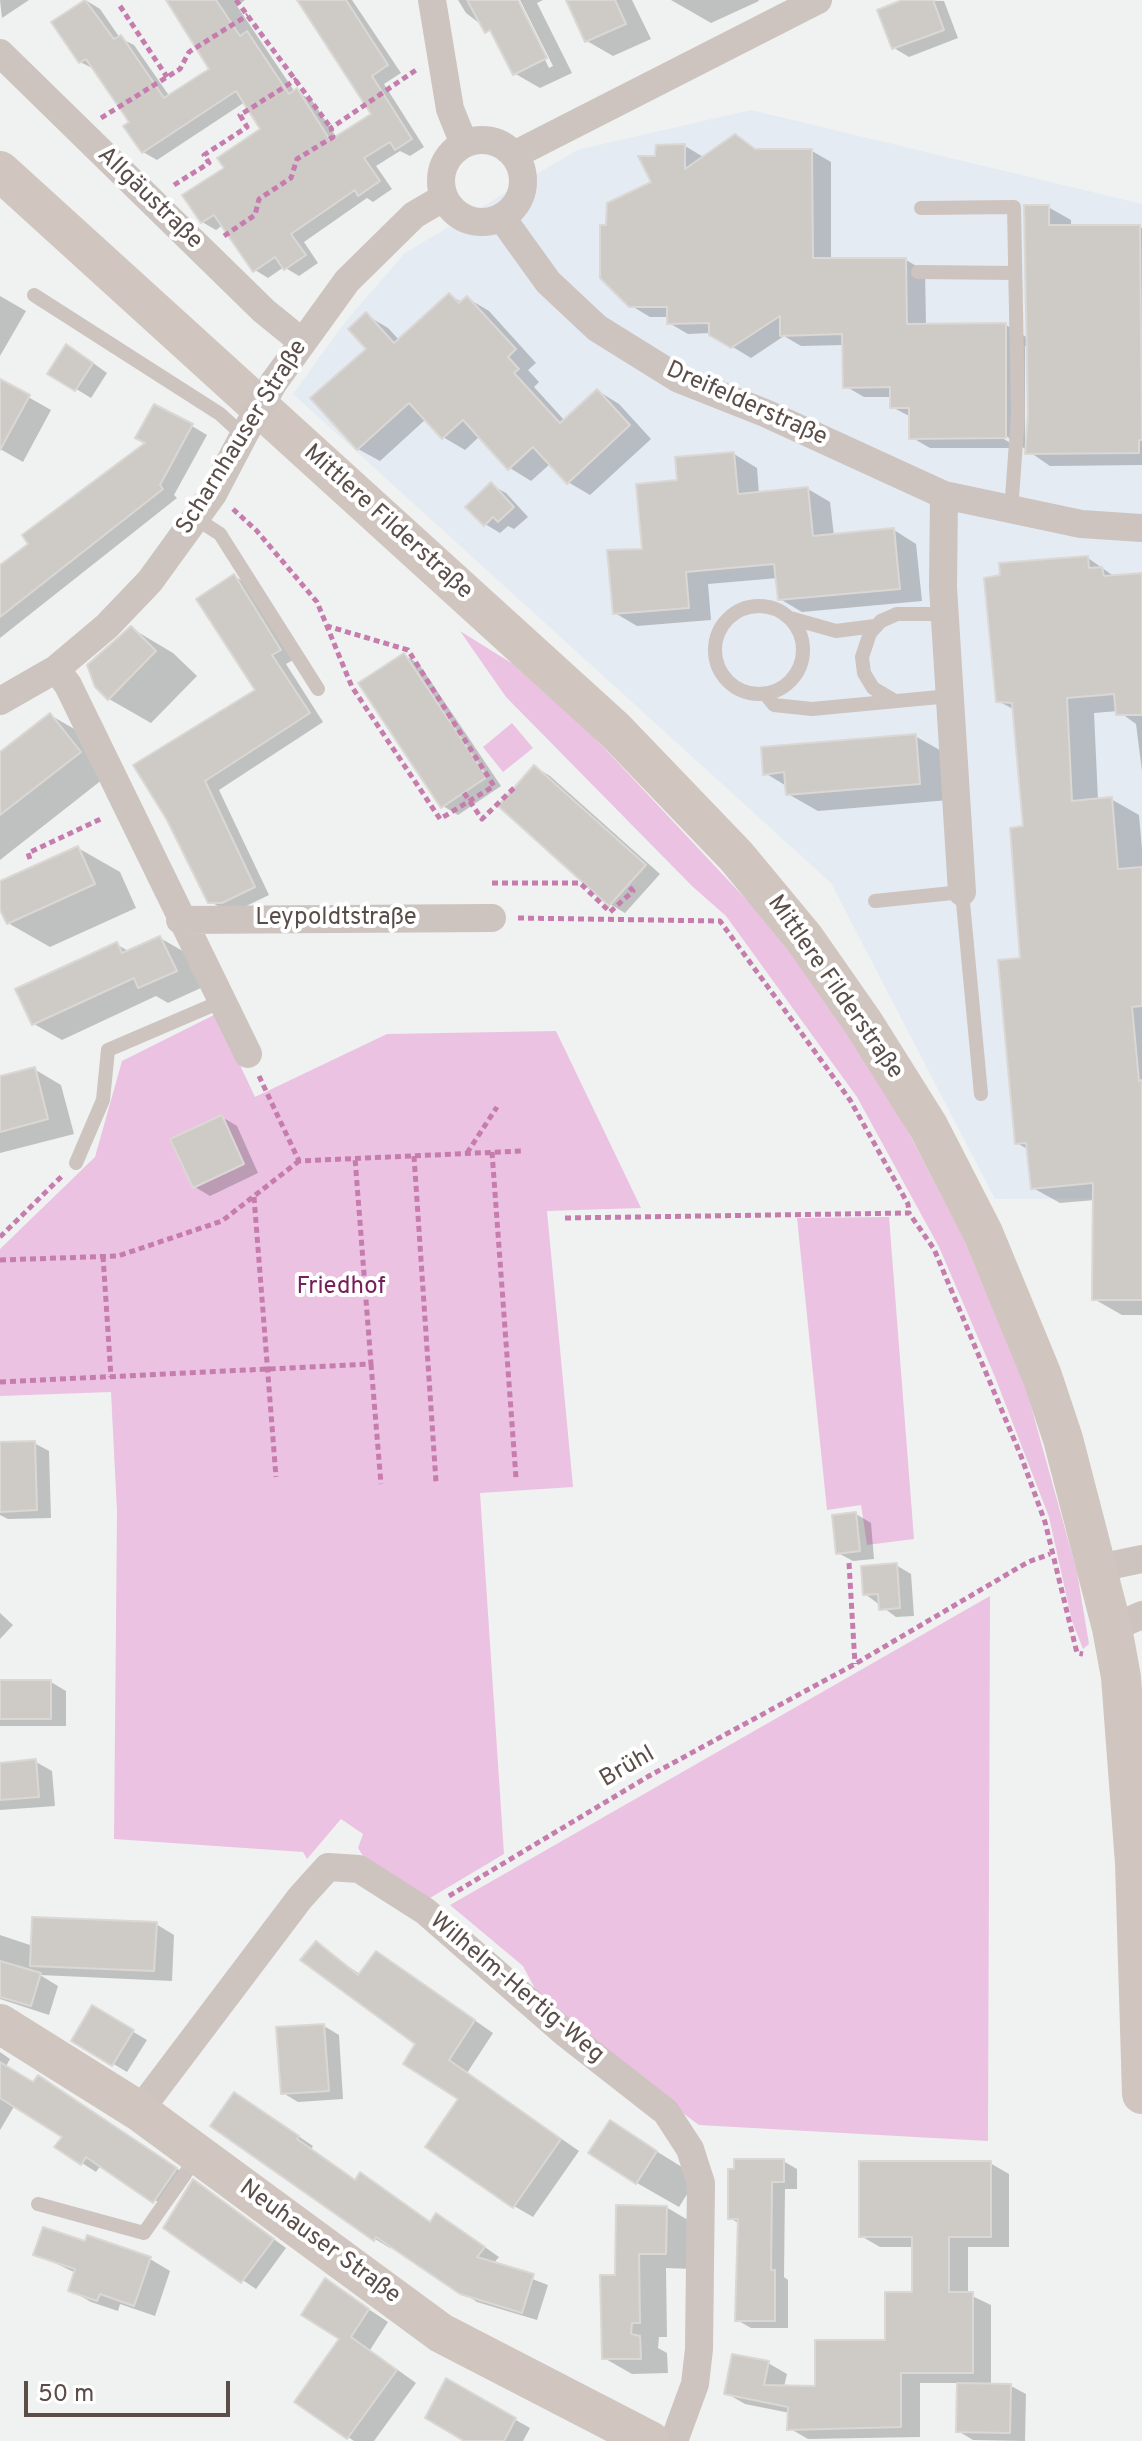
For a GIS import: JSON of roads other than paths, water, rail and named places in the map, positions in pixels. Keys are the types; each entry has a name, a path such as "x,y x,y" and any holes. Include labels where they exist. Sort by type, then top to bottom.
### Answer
{"main road":[{"name":"Mittlere Filderstraße","path":"0,171 615,730 736,856 804,938 864,1024 928,1126 983,1233 1046,1388 1099,1568 1127,1622 1129,1767 1142,2094"},
{"name":"Neuhauser Straße","path":"0,2024 139,2111 441,2333 650,2441"}],"street":[{"path":"432,0 450,109 464,144"},
{"path":"514,155 818,0"},
{"name":"Allgäustraße","path":"0,53 264,311 301,341"},
{"path":"482,140 500,144 514,155 522,171 523,190 516,206 502,218 480,223 469,220 458,216 443,198 440,177 447,157 464,144 482,140"},
{"name":"Scharnhauser Straße","path":"0,701 56,669 107,626 150,581 213,494 274,382 301,341 347,281 414,215 443,198"},
{"name":"Dreifelderstraße","path":"502,218 548,282 611,338 679,379 765,413 944,495 1011,512 1081,524 1142,528"},
{"path":"944,495 945,614 962,892"},
{"path":"56,669 68,685 248,1054"},
{"name":"Leypoldtstraße","path":"180,920 492,918"},
{"path":"1099,1568 1142,1559"},
{"name":"Wilhelm-Hertig-Weg","path":"139,2111 300,1898 328,1867 359,1869 425,1911 565,2033 666,2112 690,2149 701,2183 699,2349 695,2384 674,2441"}],"lane":[{"path":"921,208 1014,207 1018,415 1011,512"},
{"path":"918,272 1015,273"},
{"path":"34,295 220,414 245,434"},
{"path":"195,518 220,534 318,689"},
{"path":"789,618 802,639 801,664 787,685 766,695 739,690 726,680 717,666 715,641 728,619 750,607 767,607 789,618 836,631 875,626 897,614 945,614"},
{"path":"875,626 863,648 864,673 873,688 895,701"},
{"path":"766,695 774,705 812,709 950,696"},
{"path":"875,901 962,892 981,1094"},
{"path":"76,1163 103,1100 108,1050 220,1002"},
{"path":"38,2204 144,2233 198,2154"}],"park label":[{"name":"Friedhof","path":"341,1288"}]}
